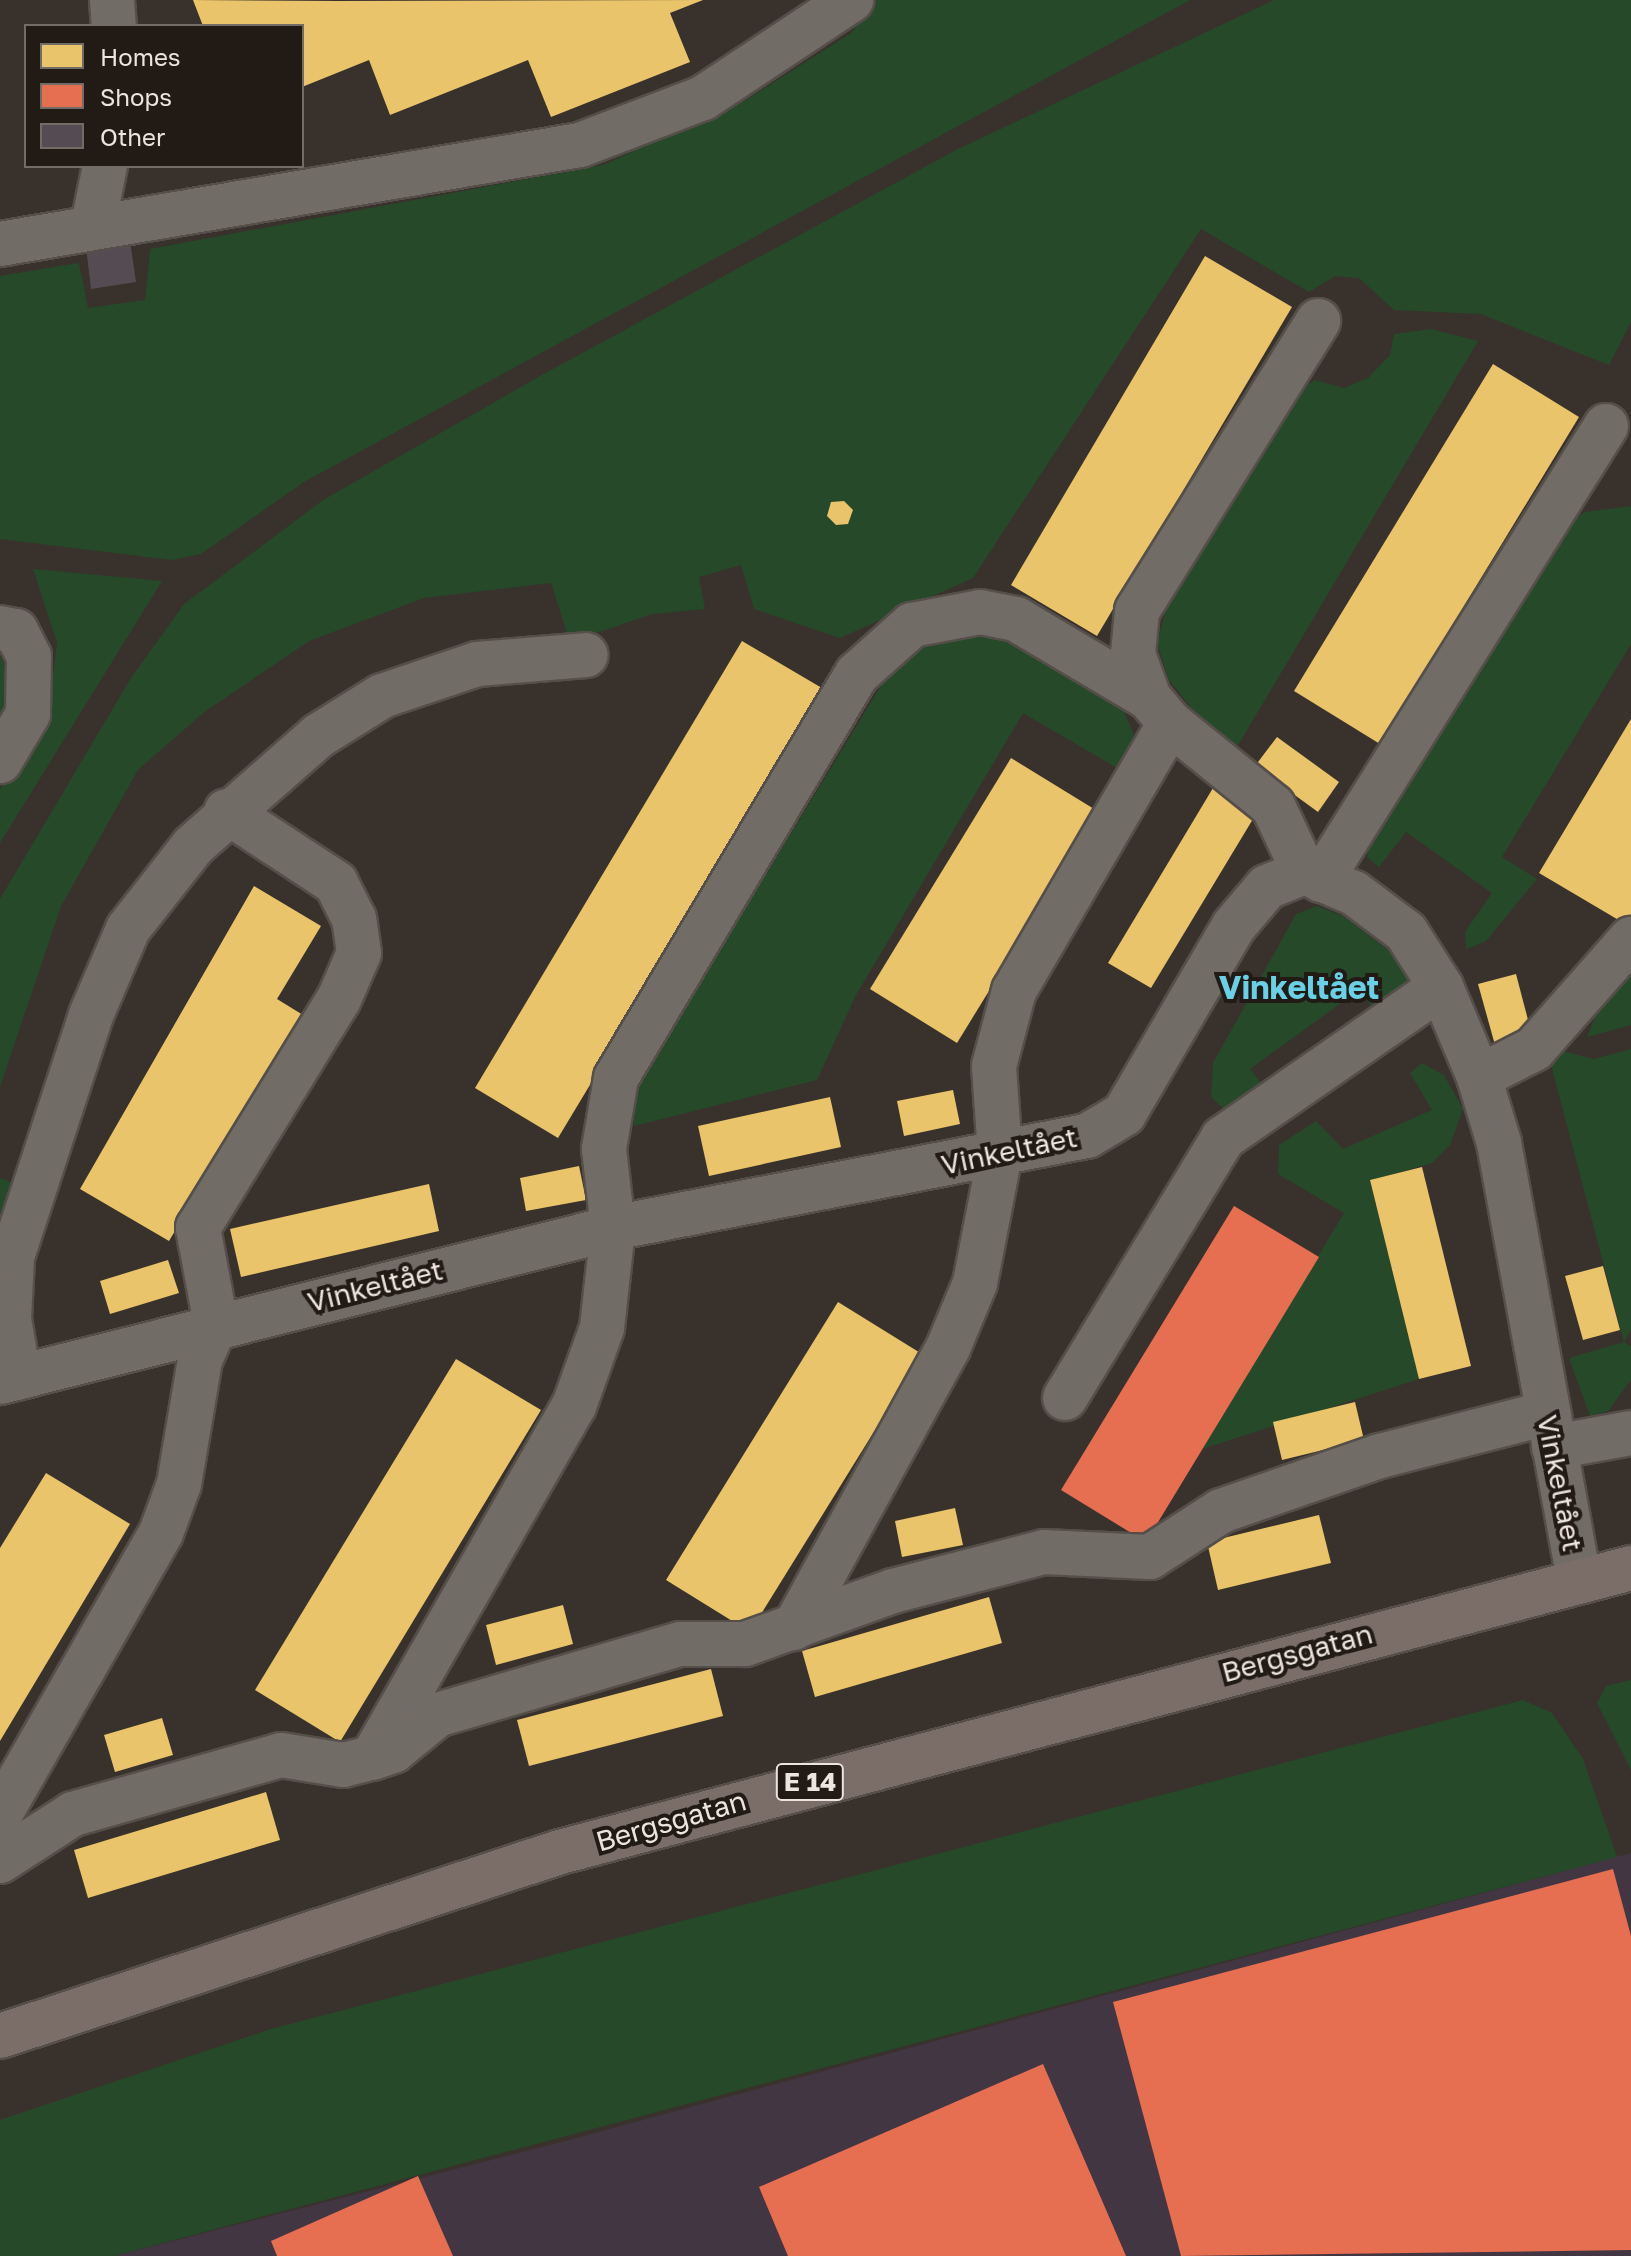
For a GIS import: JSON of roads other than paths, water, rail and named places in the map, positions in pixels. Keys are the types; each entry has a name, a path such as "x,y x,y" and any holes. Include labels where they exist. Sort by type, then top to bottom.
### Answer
{"highway":[{"name":"Bergsgatan","path":"0,2036 560,1852 1631,1568"}],"street":[{"path":"112,0 114,24"},
{"path":"0,244 93,225 580,145 703,98 851,0"},
{"path":"93,225 105,168"},
{"path":"1159,710 1133,654 1137,611 1318,321"},
{"path":"372,1758 574,1406 602,1328 613,1228 604,1149 616,1078 857,674 883,645 942,615 1016,619 1159,710 1273,806 1313,876 1606,426"},
{"path":"0,628 16,631 29,656 28,714 0,761"},
{"path":"9,1380 12,1257 91,1015 128,929 226,811 318,736 382,696 477,664 586,655"},
{"path":"794,1628 948,1348 975,1283 1000,1154 994,1066 1014,991 1159,710"},
{"path":"0,1814 161,1533 194,1428 200,1360 216,1324 198,1228 339,999 359,953 354,919 336,883 226,811"},
{"name":"Vinkeltået","path":"9,1380 216,1324 613,1228 1087,1136 1124,1114 1234,926 1267,887 1313,876 1354,893 1406,932 1441,987 1479,1077 1499,1143 1579,1581"},
{"path":"1479,1077 1534,1049 1631,939"},
{"path":"1065,1398 1223,1138 1441,987"},
{"path":"0,1861 73,1814 281,1755 343,1765 372,1758 393,1751 437,1715 680,1644 745,1644 893,1591 1044,1552 1150,1557 1221,1511 1380,1456 1550,1430 1631,1433"}],"district":[{"name":"Vinkeltået","path":"1299,987"}]}
